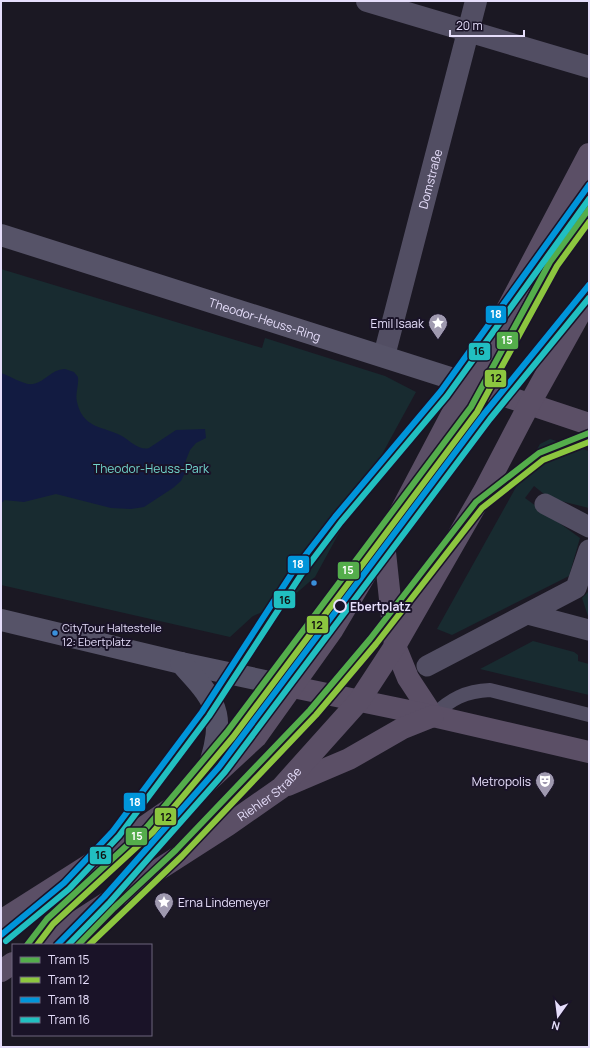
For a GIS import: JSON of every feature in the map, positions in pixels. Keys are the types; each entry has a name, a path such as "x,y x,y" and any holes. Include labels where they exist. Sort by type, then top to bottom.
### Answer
{"main road":[{"path":"1,921 89,865 202,787 256,737 333,629 384,543 589,154"},
{"name":"Theodor-Heuss-Ring","path":"1,235 384,356 529,405"},
{"path":"359,701 395,646 484,491 529,405 589,297"},
{"path":"529,405 589,424"},
{"path":"384,543 395,646 408,678 433,716"},
{"path":"1,620 181,663 433,716 589,752"},
{"path":"181,663 203,690 216,714 217,727 215,742 202,787"},
{"name":"Riehler Straße","path":"43,944 228,825 281,788 359,701"},
{"path":"281,788 349,759 403,728 433,716"},
{"path":"1,971 12,964"}],"street":[{"path":"367,1 589,67"},
{"name":"Domstraße","path":"384,356 476,1"},
{"path":"545,504 589,527"},
{"path":"427,666 576,588 589,550"},
{"path":"528,614 589,630"}],"lane":[{"path":"433,716 443,705 461,694 475,690 490,690 589,715"}],"green space":[{"name":"Theodor-Heuss-Park","path":"1,269 262,348 265,338 385,376 416,392 315,577 292,597 275,607 253,616 230,637 1,585"},
{"path":"550,439 589,451 589,508 549,498 534,486 525,498 580,538 569,576 452,635 437,629 540,444"},
{"path":"589,591 589,619 582,598"},
{"path":"533,641 574,652 578,655 578,661 589,664 589,695 480,669"}],"water":[{"path":"65,369 74,372 78,377 77,402 84,417 89,422 122,436 139,447 146,449 149,448 176,430 205,429 206,438 196,443 190,450 186,460 185,473 181,481 144,507 131,509 111,508 56,494 24,502 4,500 1,502 1,373 25,383 33,384 55,372"}],"tram line":[{"name":"18","path":"1,935 64,883 113,831 202,712 294,570 335,517 441,391 589,185"},
{"name":"16","path":"6,941 69,889 119,836 209,716 301,575 341,522 447,396 589,199"},
{"name":"15","path":"28,944 47,919 147,827 227,732 471,407 550,262 589,209"},
{"name":"12","path":"38,944 53,924 153,832 233,737 477,412 557,266 589,222"},
{"name":"18","path":"58,944 104,897 219,767 484,414 589,285"},
{"name":"16","path":"69,944 110,902 225,772 490,419 589,298"},
{"name":"15","path":"79,944 114,908 176,850 310,710 370,639 476,502 539,453 589,433"},
{"name":"12","path":"90,944 182,856 316,715 376,644 482,508 543,460 589,442"}],"place":[{"name":"Emil Isaak","path":"438,340"},
{"name":"Ebertplatz","path":"340,606"},
{"name":"CityTour Haltestelle 12: Ebertplatz","path":"55,633"},
{"name":"Metropolis","path":"545,798"},
{"name":"Erna Lindemeyer","path":"164,919"}]}
